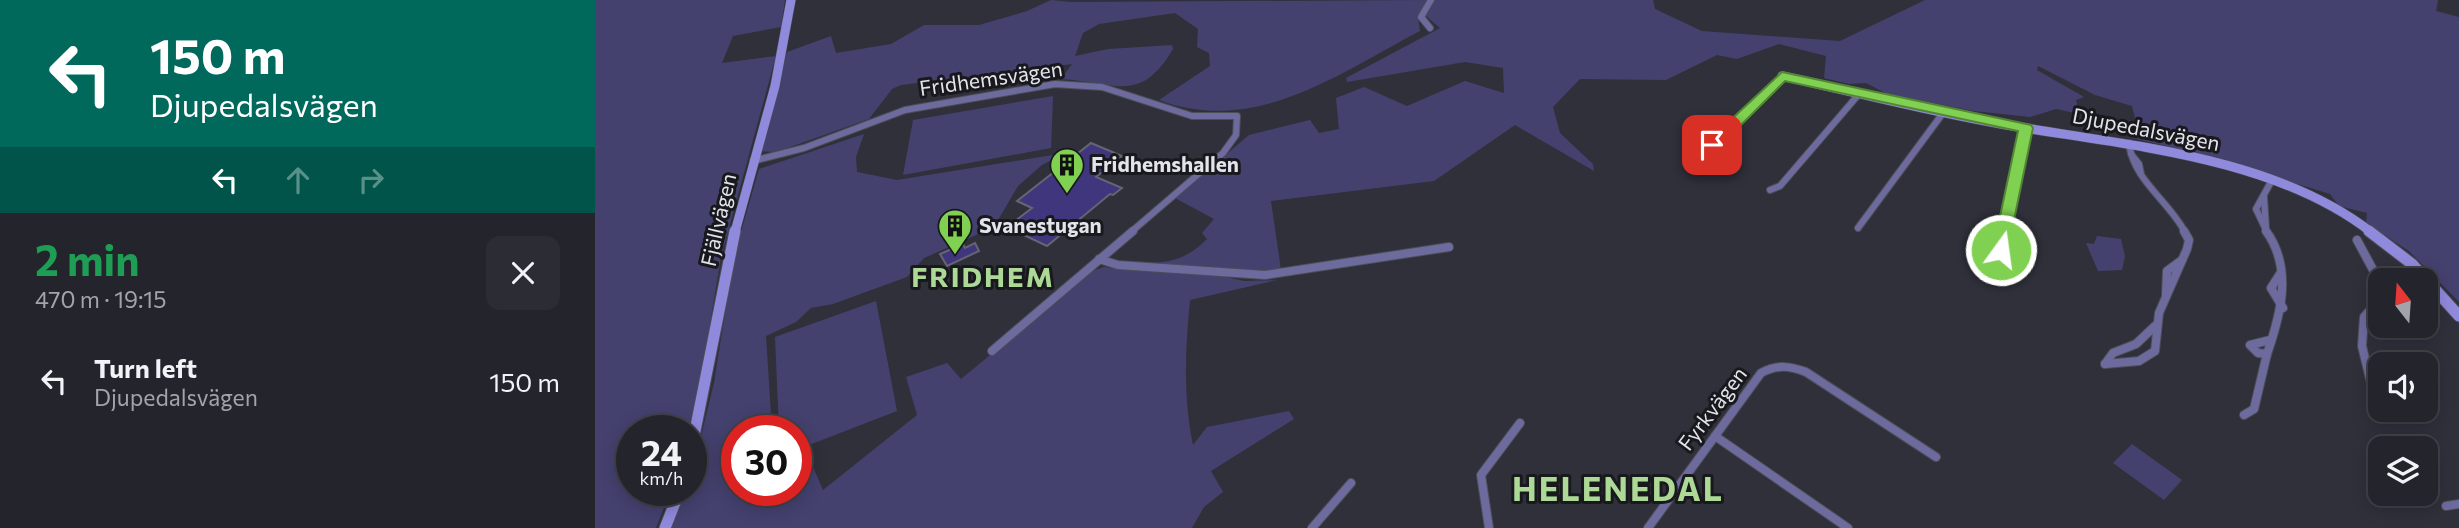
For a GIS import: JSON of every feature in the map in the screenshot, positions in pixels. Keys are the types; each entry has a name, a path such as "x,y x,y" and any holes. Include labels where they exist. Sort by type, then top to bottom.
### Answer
{"street":[{"name":"Fjällvägen","path":"700,415 736,226 782,51 791,0"},
{"path":"1430,28 1421,18 1431,0"},
{"path":"1698,159 1782,76"},
{"name":"Djupedalsvägen","path":"1782,76 1943,113 2129,143 2197,157 2272,180 2322,202 2395,249 2413,268"},
{"name":"Fridhemsvägen","path":"753,161 804,148 905,110 1055,84 1102,87 1192,116 1237,116 1236,135 1228,148 1099,260"},
{"path":"1770,190 1780,186 1855,102 1859,93"},
{"path":"1858,228 1943,113"},
{"path":"1996,268 2007,232 2026,128"},
{"path":"2129,143 2128,158 2186,233 2187,250 2182,260 2182,268 2166,296 2155,326 2136,344 2113,353 2105,364 2139,361 2152,355 2157,343 2155,326"},
{"path":"2245,415 2254,409 2270,340 2283,308 2284,288 2276,251 2266,229 2264,197 2272,180"},
{"path":"2357,240 2372,268"},
{"path":"992,351 1099,260 1118,265 1199,268 1265,275 1449,247"},
{"path":"2166,296 2167,271 2182,260"},
{"path":"2280,274 2271,288 2283,308"},
{"name":"Djupedalsvägen","path":"2438,294 2459,316"},
{"path":"2368,310 2365,313 2364,357 2368,373"},
{"path":"2267,354 2258,354 2250,345 2253,342 2270,340"},
{"path":"2136,344 2152,355"},
{"name":"Fyrkvägen","path":"1648,528 1761,373 1784,365 1806,372 1936,457"},
{"path":"1489,528 1481,475 1520,423"},
{"path":"1715,436 1848,528"},
{"path":"1312,528 1351,483"},
{"path":"2446,506 2459,503"},
{"path":"665,528 674,506"}],"shaded area":[{"path":"595,0 785,0 781,27 733,36 722,63 776,56 721,257 700,384 692,415 616,415 616,506 665,506 656,528 595,528"},
{"path":"1051,0 1427,0 1418,17 1420,31 1327,81 1262,105 1229,110 1194,109 1159,100 1210,66 1209,53 1197,47 1198,29 1175,13 1099,24 1083,33 1075,56 1108,49 1172,45 1173,49 1161,66 1149,78 1137,84 1111,86 1061,79 1072,64 901,85 892,89 869,119 776,152 760,151 787,52 831,36 836,53 891,44 924,25 979,25 1027,11"},
{"path":"1435,0 1653,0 1655,9 1702,31 1840,41 1925,0 2438,0 2436,11 2459,17 2459,302 2438,281 2438,268 2426,268 2409,251 2366,223 2367,213 2339,206 2330,194 2200,154 2128,137 2127,133 2139,134 2132,106 2095,95 2038,66 2037,70 2084,97 2076,100 2079,114 2056,109 2030,117 1974,111 1887,94 1866,83 1849,84 1824,78 1826,56 1779,44 1737,59 1717,55 1666,80 1580,79 1553,107 1560,133 1593,164 1594,171 1515,125 1434,181 1271,201 1281,270 1226,277 1244,281 1277,280 1190,300 1186,391 1193,445 1207,427 1289,411 1294,419 1211,471 1223,492 1204,507 1192,528 671,528 680,506 707,506 706,415 714,383 734,256 759,169 864,134 856,157 857,172 897,180 1065,153 1042,165 1018,186 994,227 924,258 907,277 833,304 811,308 796,322 766,336 771,415 721,415 721,506 812,506 812,465 823,490 917,415 906,377 947,363 961,379 1092,271 1104,267 1115,268 1116,262 1165,262 1186,255 1207,239 1202,233 1214,219 1175,198 1249,135 1310,120 1319,133 1339,129 1336,98 1364,87 1407,106 1465,81 1504,93 1503,68 1465,62 1347,82 1346,78 1440,28 1426,16"},
{"path":"1053,96 1051,148 903,175 913,120"},
{"path":"2097,236 2121,239 2125,256 2122,270 2098,271 2086,243 2094,244"},
{"path":"876,301 897,411 812,444 812,415 778,415 775,337"},
{"path":"2132,444 2182,480 2164,500 2113,463"}],"building":[{"name":"Fridhemshallen","path":"1091,143 1122,156 1096,177 1122,188 1113,195 1110,194 1047,246 1007,227 1032,208 1017,201"},
{"name":"Svanestugan","path":"975,243 979,251 947,266 940,254 963,244 965,248"}],"place":[{"name":"Fridhemshallen","path":"1067,195"},
{"name":"Svanestugan","path":"955,256"}],"district":[{"name":"FRIDHEM","path":"983,277"},
{"name":"HELENEDAL","path":"1618,489"}],"route":[{"path":"1712,145 1782,76 1971,119 2026,128 2007,232 2001,250"}]}
